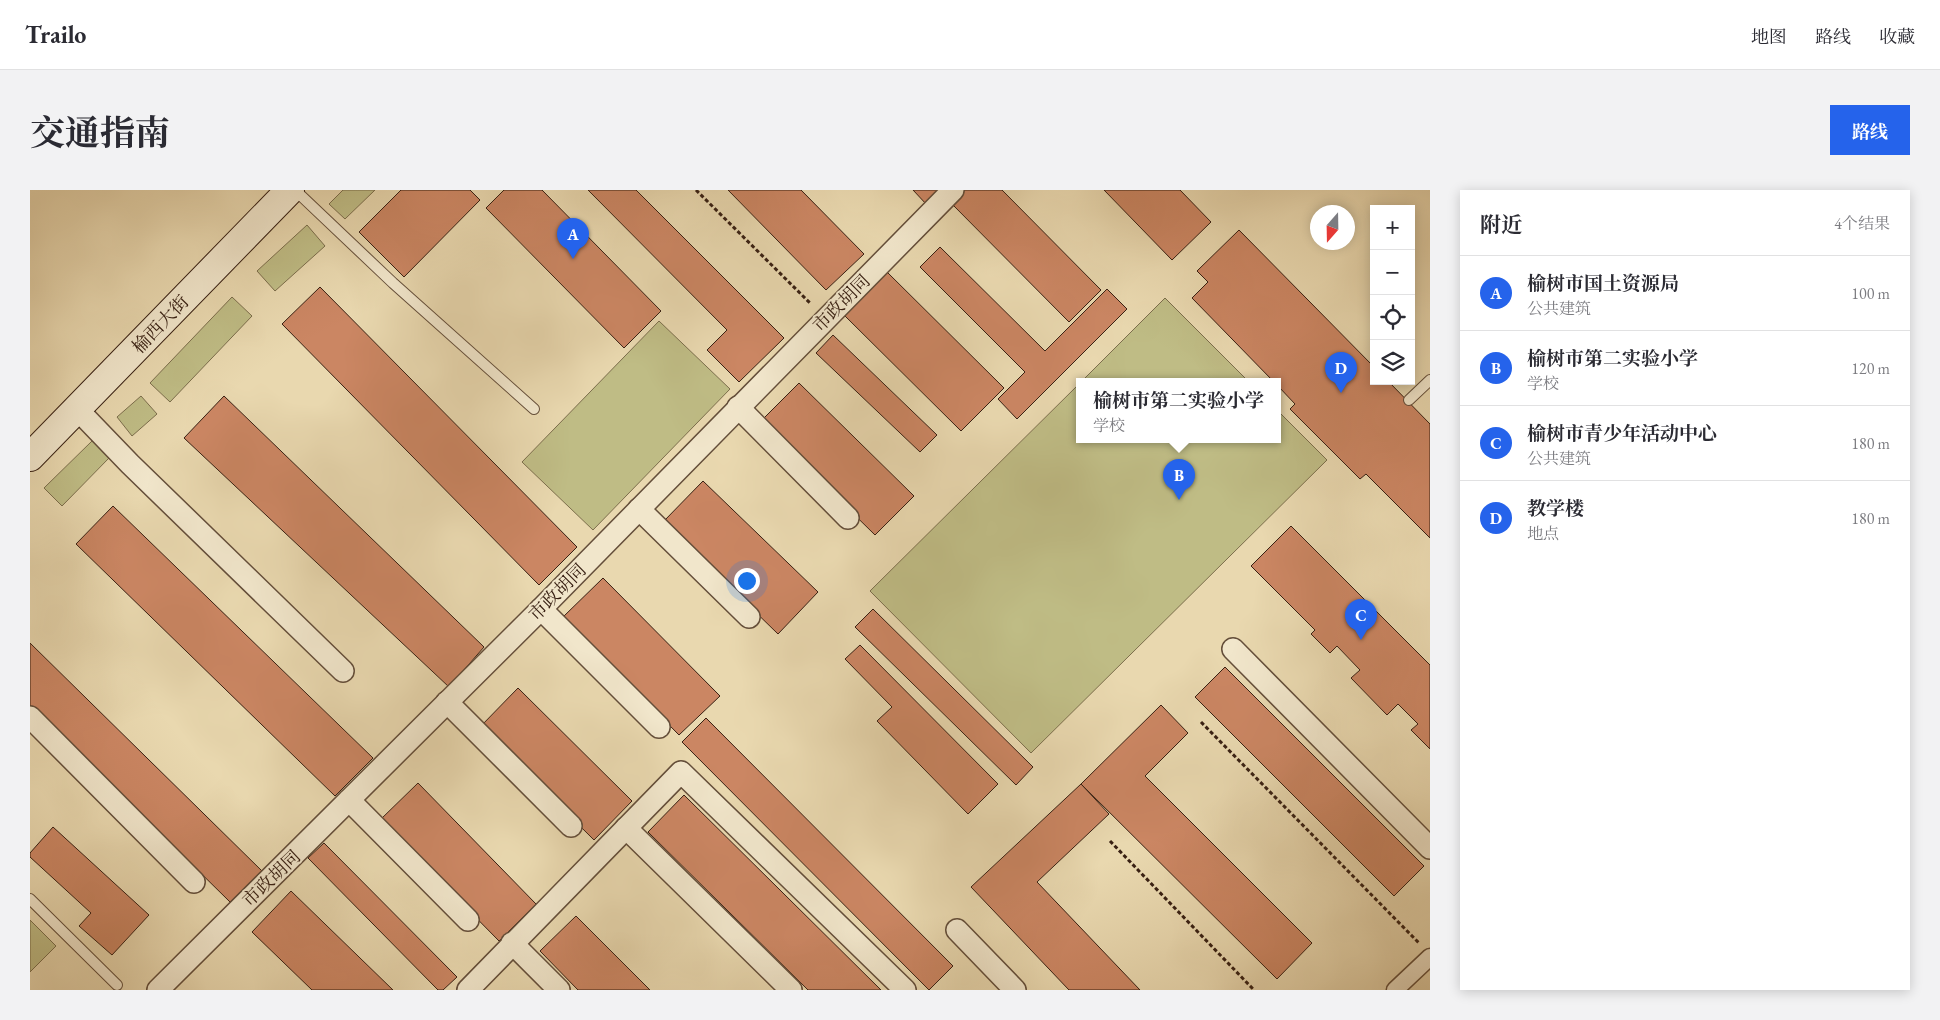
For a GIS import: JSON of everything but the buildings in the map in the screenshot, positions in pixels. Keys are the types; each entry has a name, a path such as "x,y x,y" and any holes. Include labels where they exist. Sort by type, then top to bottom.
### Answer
{"main road":[{"name":"榆西大街","path":"30,433 272,190"},
{"name":"榆西大街","path":"30,457 290,190"}],"street":[{"name":"市政胡同","path":"158,990 541,609 953,190"},
{"path":"738,407 848,518"},
{"path":"77,409 130,464 343,671"},
{"path":"638,509 749,617"},
{"path":"541,609 659,727"},
{"path":"1233,649 1430,848"},
{"path":"447,702 571,826"},
{"path":"30,717 194,882"},
{"path":"468,990 681,772 905,990"},
{"path":"349,800 468,920"},
{"path":"626,828 791,990"},
{"path":"957,930 1015,990"},
{"path":"512,943 559,990"},
{"path":"1395,990 1426,952"}],"lane":[{"path":"295,190 393,283 534,410"},
{"path":"1409,400 1430,380"},
{"path":"30,899 117,985"}],"path":[{"path":"696,190 826,318"},
{"path":"1200,722 1426,952"},
{"path":"1110,841 1254,990"}],"shaded area":[{"path":"343,190 375,190 345,219 329,204"},
{"path":"307,225 325,246 275,291 257,271"},
{"path":"232,297 252,316 170,402 150,383"},
{"path":"1165,298 1245,378 1085,378"},
{"path":"659,321 730,389 593,530 522,462"},
{"path":"1076,387 1076,443 1281,443 1281,414 1327,460 1031,753 870,591"},
{"path":"141,396 157,414 132,436 117,417"},
{"path":"92,441 109,458 62,506 44,488"},
{"path":"30,920 56,946 30,972"}],"place":[{"name":"榆树市国土资源局","path":"573,259"},
{"name":"教学楼","path":"1341,393"},
{"name":"榆树市第二实验小学","path":"1179,500"},
{"name":"榆树市青少年活动中心","path":"1361,640"}]}
